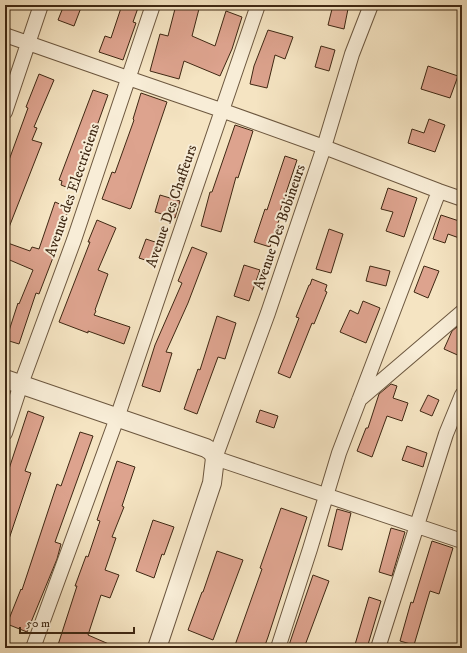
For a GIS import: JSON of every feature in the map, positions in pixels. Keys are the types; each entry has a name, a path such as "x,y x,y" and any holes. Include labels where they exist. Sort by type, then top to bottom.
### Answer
{"street":[{"path":"5,112 41,5"},
{"name":"Avenue des Electriciens","path":"5,433 13,382 74,240 153,5"},
{"name":"Avenue Des Chaffeurs","path":"33,648 117,418 258,5"},
{"name":"Avenue Des Bobineurs","path":"215,458 268,313 324,147 352,54 371,5"},
{"path":"5,35 221,110 462,199"},
{"path":"278,648 310,549 325,496 357,402 439,191"},
{"path":"357,402 462,312"},
{"path":"13,382 198,444 212,452 215,458 212,483 157,648"},
{"path":"378,648 446,434 462,395"},
{"path":"215,458 462,541"}],"building":[{"path":"64,5 82,5 74,26 58,20"},
{"path":"122,5 139,5 133,22 136,23 123,60 99,52 105,36 111,38"},
{"path":"176,5 200,5 192,36 215,46 226,11 242,17 232,49 220,76 184,61 179,79 150,71 160,34 168,36"},
{"path":"333,5 348,9 344,29 328,25"},
{"path":"268,30 293,37 285,59 275,55 267,88 250,84 254,66"},
{"path":"321,46 335,50 329,71 315,67"},
{"path":"428,66 458,76 450,98 421,89"},
{"path":"39,74 54,80 34,127 37,128 32,140 42,143 6,235 5,171 28,108 26,107"},
{"path":"93,90 108,95 74,190 61,185 62,181 59,180"},
{"path":"141,93 167,102 130,209 102,199 112,172 115,173 134,120 133,119"},
{"path":"429,119 445,125 435,152 408,143 412,129 424,133"},
{"path":"235,125 253,131 238,178 236,177 221,232 201,226 210,192 212,192"},
{"path":"285,156 297,160 270,247 254,242 265,209 267,210"},
{"path":"388,188 417,198 404,237 386,231 393,212 381,209"},
{"path":"160,195 180,201 175,218 155,212"},
{"path":"55,202 69,208 54,255 39,294 36,293 19,344 6,340 18,303 19,304 33,270 5,258 5,242 30,251 32,247 39,249"},
{"path":"441,215 462,222 462,239 448,234 445,243 433,239"},
{"path":"97,220 116,228 98,270 108,274 94,315 130,327 124,344 59,322"},
{"path":"329,229 343,234 331,273 316,269"},
{"path":"146,239 161,244 154,263 139,258"},
{"path":"192,247 207,253 188,303 166,352 172,353 160,392 142,386 155,345 182,283 178,281"},
{"path":"244,265 260,270 249,301 234,296"},
{"path":"370,266 390,271 386,286 366,281"},
{"path":"424,266 439,271 428,298 414,292"},
{"path":"312,279 327,285 325,291 327,292 314,324 312,323 290,378 278,373 299,318 296,317"},
{"path":"363,301 380,308 366,343 340,332 350,310 358,314"},
{"path":"217,316 236,323 225,359 218,357 197,414 184,409 198,369 200,370"},
{"path":"462,323 462,357 444,349 452,331"},
{"path":"391,384 397,386 393,398 408,403 402,421 387,416 372,457 357,451 366,428 368,428 379,394"},
{"path":"428,395 439,400 432,416 420,411"},
{"path":"260,410 278,416 274,428 256,422"},
{"path":"28,411 44,417 25,471 31,473 7,545 5,545 5,481"},
{"path":"80,432 93,436 55,542 61,544 57,559 27,632 7,624 21,589 22,590 57,484 61,486"},
{"path":"407,446 427,453 423,467 402,460"},
{"path":"117,461 135,467 122,506 124,507 112,537 116,538 105,570 119,575 110,598 101,595 88,635 118,648 57,648 77,586 75,586 86,556 88,557 100,521 97,520"},
{"path":"281,508 307,517 268,637 264,648 234,648 262,569 260,568"},
{"path":"337,509 351,513 342,550 328,546"},
{"path":"153,520 174,527 164,555 162,554 154,578 136,571"},
{"path":"391,528 405,532 392,576 379,572"},
{"path":"432,541 453,548 439,594 430,591 414,645 400,641 411,602 413,603"},
{"path":"217,551 243,560 213,640 188,630"},
{"path":"313,575 329,581 304,648 288,648"},
{"path":"369,597 381,601 367,648 354,648"}]}
